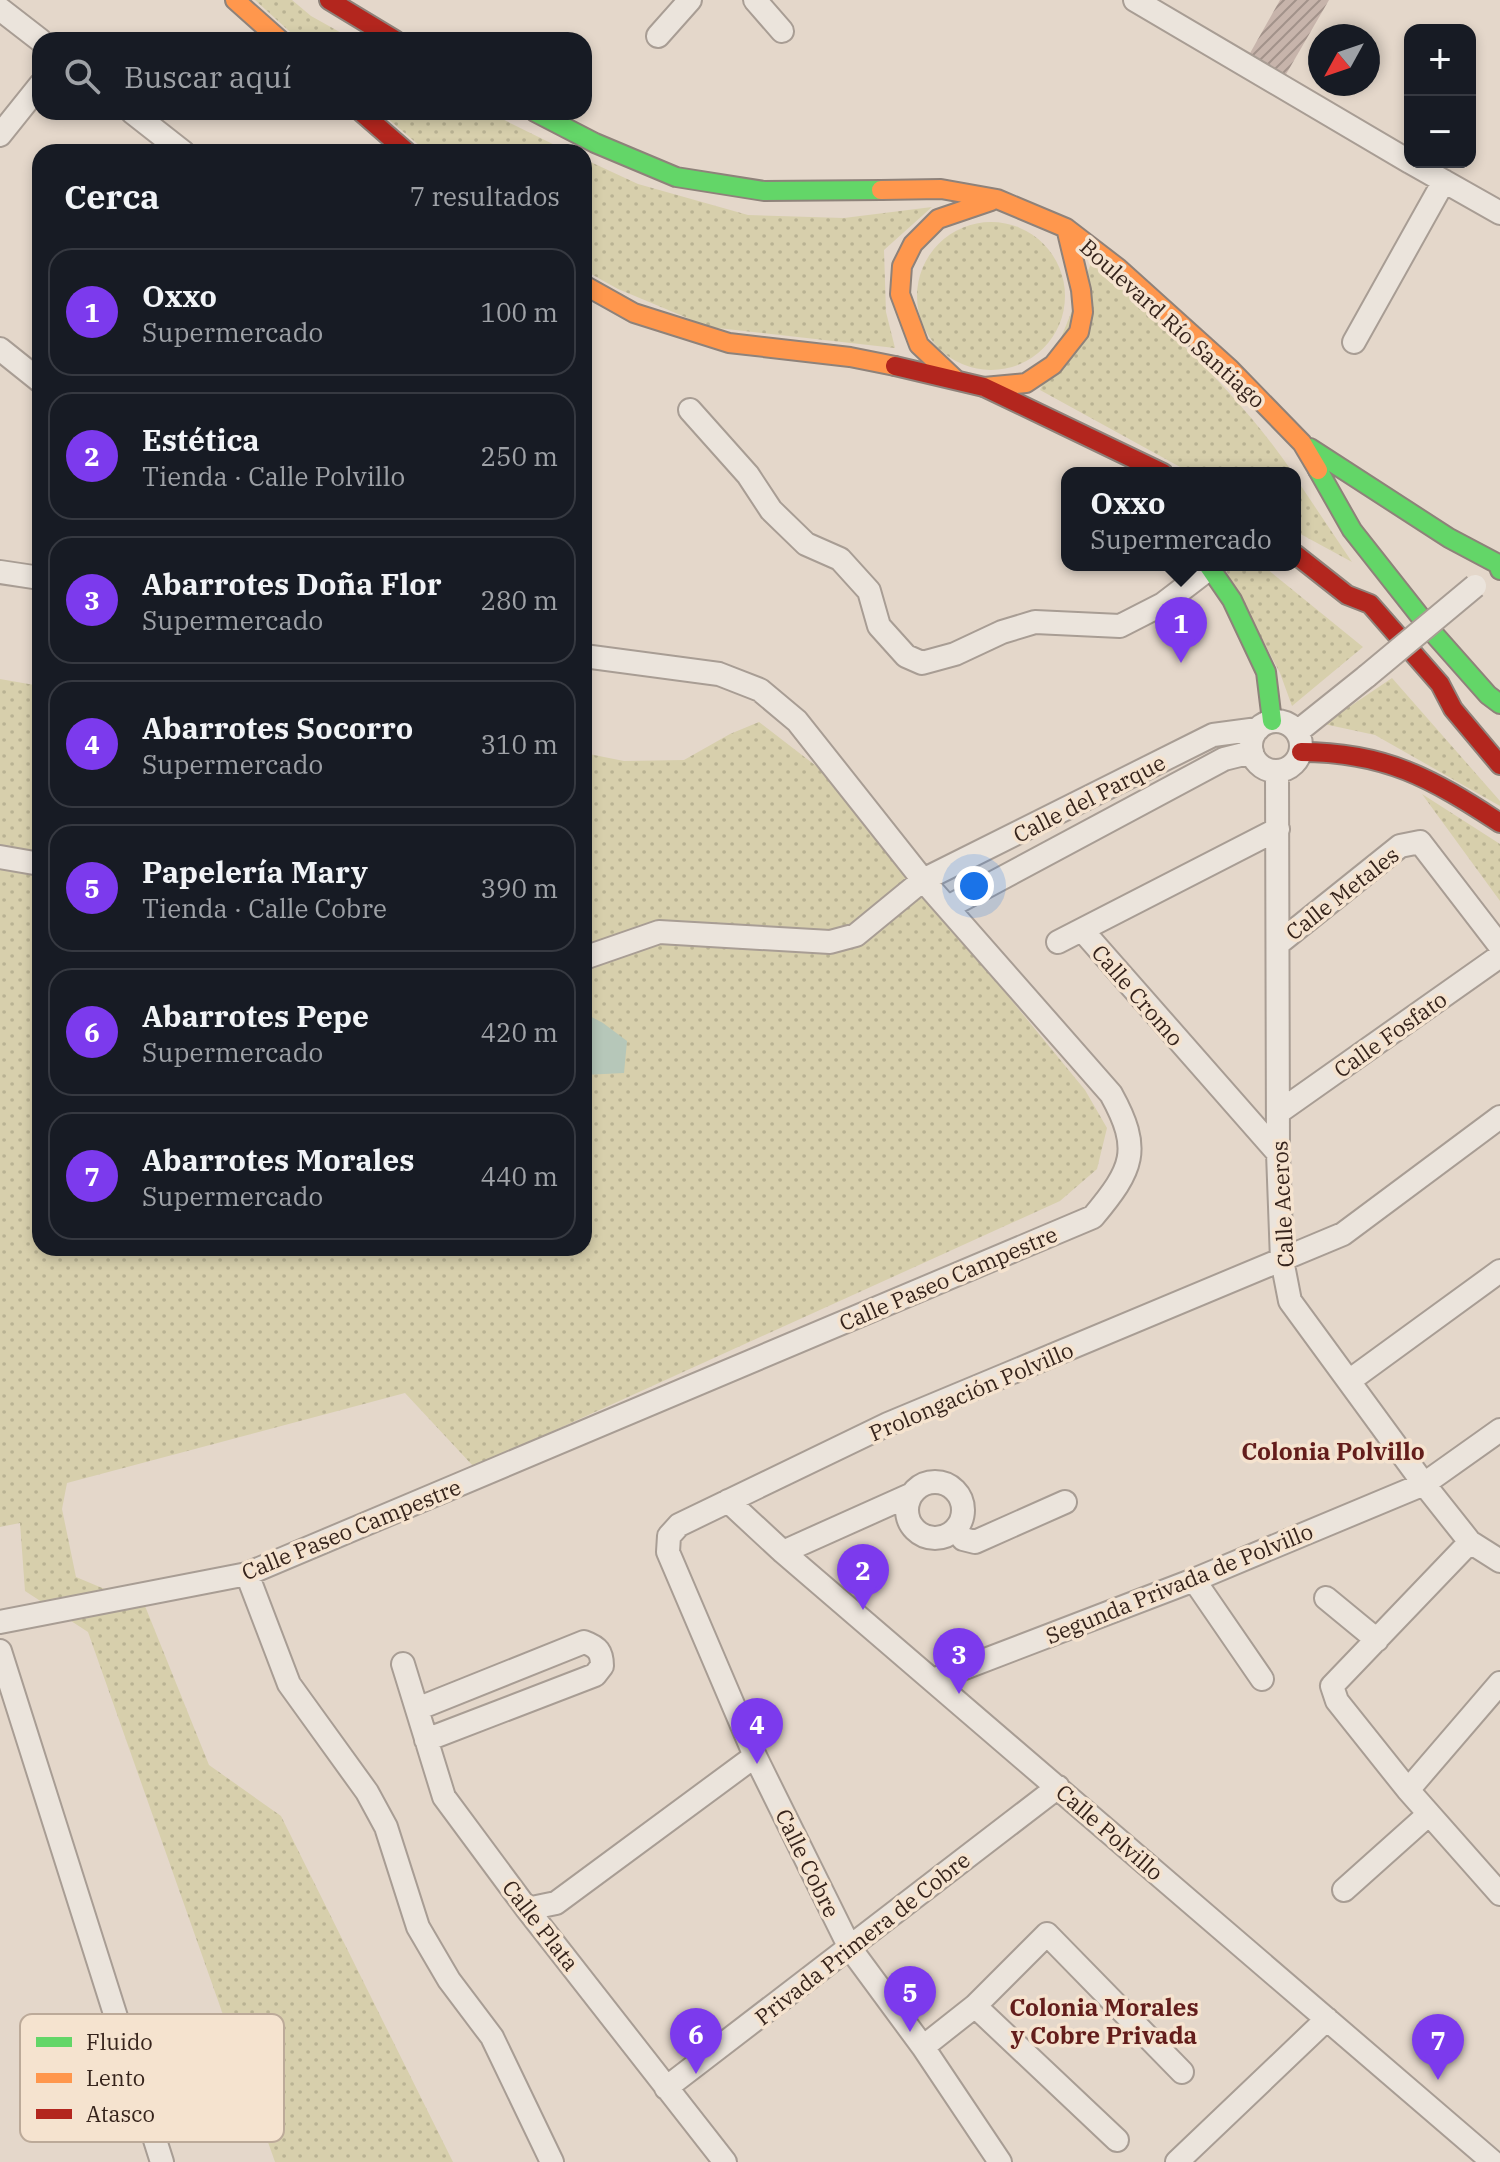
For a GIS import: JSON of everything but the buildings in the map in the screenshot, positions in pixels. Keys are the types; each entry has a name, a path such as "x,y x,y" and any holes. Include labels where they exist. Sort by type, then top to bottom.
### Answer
{"main road":[{"path":"235,0 271,32"},
{"path":"329,0 379,32"},
{"path":"345,0 373,29"},
{"path":"370,120 398,144"},
{"name":"Boulevard Río Santiago","path":"550,120 595,143 676,177 764,191 941,189 997,199 1066,228 1118,268 1230,369 1302,443 1352,530 1434,634 1488,695 1500,704"},
{"path":"954,378 919,345 900,294 902,266 913,244 938,219 997,199"},
{"path":"984,387 1026,383 1053,365 1079,332 1083,312 1081,290 1066,228"},
{"path":"592,289 634,313 729,343 850,357 984,387 1150,467"},
{"path":"1302,443 1449,538 1499,565"},
{"path":"1115,450 1129,467"},
{"name":"Boulevard Río Santiago","path":"1324,477 1365,516"},
{"path":"1301,559 1347,595 1370,604 1440,684 1453,709 1500,765"},
{"path":"1212,571 1232,600 1266,672 1265,725"},
{"path":"1435,596 1455,619"},
{"path":"1299,742 1399,764 1436,782 1500,823"}],"street":[{"path":"658,36 690,0"},
{"path":"755,0 782,31"},
{"path":"1135,0 1404,158"},
{"path":"0,9 32,34"},
{"path":"0,135 32,95"},
{"path":"142,120 173,144"},
{"path":"1421,168 1500,213"},
{"path":"1354,342 1444,181"},
{"path":"0,349 32,375"},
{"path":"690,410 748,475 771,510 806,544 840,559 869,591 879,626 906,656 922,663 955,654 1002,632 1035,622 1120,626 1163,604 1204,571"},
{"path":"1299,742 1282,721 1265,725 1254,735 1252,752 1261,765 1277,771 1292,765 1299,742 1367,676 1499,565"},
{"path":"0,572 32,577"},
{"name":"Calle Paseo Campestre","path":"0,1622 247,1574 1093,1217 1115,1191 1130,1160 1127,1125 1111,1094 923,880 797,721 760,690 719,674 592,657"},
{"name":"Calle del Parque","path":"592,955 659,932 830,942 856,935 923,880 1213,735 1265,725"},
{"name":"Calle del Parque","path":"948,907 1224,759 1252,752"},
{"name":"Calle Aceros","path":"1277,771 1278,1153 1282,1260 1290,1301 1470,1542 1500,1561"},
{"path":"1061,812 1075,839"},
{"name":"Calle Cromo","path":"1278,829 1082,930 1278,1153"},
{"name":"Calle Metales","path":"1279,943 1400,846 1420,842 1500,946"},
{"path":"0,857 32,863"},
{"path":"1058,942 1082,930"},
{"name":"Calle Fosfato","path":"1279,1112 1500,956"},
{"name":"Prolongación Polvillo","path":"669,1536 679,1525 888,1424 1343,1234 1500,1117"},
{"path":"1349,1381 1500,1271"},
{"path":"1424,1484 1500,1430"},
{"path":"783,1552 935,1481 952,1488 963,1504 963,1513 956,1529 941,1537 924,1536 916,1531 907,1514 910,1495"},
{"name":"Segunda Privada de Polvillo","path":"933,1680 1194,1580 1424,1484"},
{"name":"Calle Polvillo","path":"728,1501 783,1552 1493,2162"},
{"path":"956,1529 963,1539 975,1542 1065,1502"},
{"name":"Calle Cobre","path":"669,1536 668,1552 755,1756 850,1948 923,2047 1000,2162"},
{"path":"1470,1542 1332,1686 1337,1701 1408,1790 1497,1884"},
{"path":"247,1574 289,1684 367,1792 386,1827 418,1927 449,1980 492,2037 552,2162"},
{"path":"1194,1580 1262,1679"},
{"path":"1326,1598 1377,1640"},
{"path":"417,1709 584,1642 595,1646 602,1654 602,1666 595,1675 426,1740"},
{"path":"0,1651 115,2014"},
{"name":"Calle Plata","path":"403,1664 444,1797 527,1909 725,2162"},
{"path":"1408,1790 1500,1683"},
{"path":"527,1909 556,1903 755,1756"},
{"name":"Privada Primera de Cobre","path":"666,2088 1058,1787"},
{"path":"1344,1890 1429,1814"},
{"path":"555,1943 552,1923 556,1903"},
{"path":"923,2047 975,2006 1047,1934 1182,2072"},
{"path":"975,2006 1117,2140"},
{"path":"1177,2162 1327,2019"},
{"path":"156,2142 162,2162"},
{"path":"1493,2162 1500,2154"}],"shaded area":[{"path":"255,0 292,0 311,16 340,32 290,32"},
{"path":"389,120 504,120 553,144 418,144"},
{"path":"592,163 638,184 748,215 844,218 932,207 884,250 886,312 895,348 709,327 618,289 592,274"},
{"path":"991,222 1019,228 1043,244 1059,268 1065,296 1059,324 1043,348 1019,364 991,370 963,364 939,348 923,324 917,296 923,268 939,244 963,228"},
{"path":"1092,261 1173,335 1224,387 1289,467 1180,467 1040,390"},
{"path":"1301,486 1352,562 1301,534"},
{"path":"1226,571 1269,571 1363,647 1292,706 1280,673"},
{"path":"1392,678 1500,801 1500,806 1375,735 1324,724"},
{"path":"0,679 32,685 32,1256 592,1256 592,755 624,761 684,760 730,734 759,722 824,772 1085,1090 1107,1128 1097,1169 1060,1201 474,1467 405,1393 67,1483 62,1509 76,1577 145,1606 209,1765 281,1816 453,2162 275,2162 268,2142 284,2142 284,2014 223,2014 88,1632 25,1591 20,1523 0,1527"},
{"path":"1422,794 1500,844 1500,901"},
{"path":"592,1017 627,1041 624,1073 592,1075"}],"traffic: fast":[{"path":"550,120 595,143 676,177 764,191 881,190"},
{"path":"1310,448 1449,538 1498,564 1500,570"},
{"path":"1318,470 1352,530 1434,634 1488,695 1500,704"},
{"path":"1212,571 1232,600 1266,672 1272,721"}],"traffic: slow":[{"path":"235,0 271,32"},
{"path":"881,190 941,189 997,199 1066,228 1118,268 1230,369 1302,443 1318,470"},
{"path":"954,378 919,345 900,294 902,266 913,244 938,219 991,201"},
{"path":"984,387 1026,383 1053,365 1079,332 1083,312 1081,290 1066,228"},
{"path":"592,289 634,313 729,343 850,357 895,366"}],"traffic: jam":[{"path":"329,0 382,32"},
{"path":"370,120 398,144"},
{"path":"895,366 984,387 1151,467"},
{"path":"1301,559 1347,595 1370,604 1440,684 1453,709 1500,765"},
{"path":"1301,752 1358,757 1406,771 1452,793 1500,823"}],"place":[{"name":"Oxxo","path":"1181,663"},
{"name":"Estética","path":"863,1610"},
{"name":"Abarrotes Doña Flor","path":"959,1694"},
{"name":"Abarrotes Socorro","path":"757,1764"},
{"name":"Papelería Mary","path":"910,2032"},
{"name":"Abarrotes Pepe","path":"696,2074"},
{"name":"Abarrotes Morales","path":"1438,2080"}],"district":[{"name":"Colonia Polvillo","path":"1333,1451"},
{"name":"Colonia Morales y Cobre Privada","path":"1104,2021"}]}
